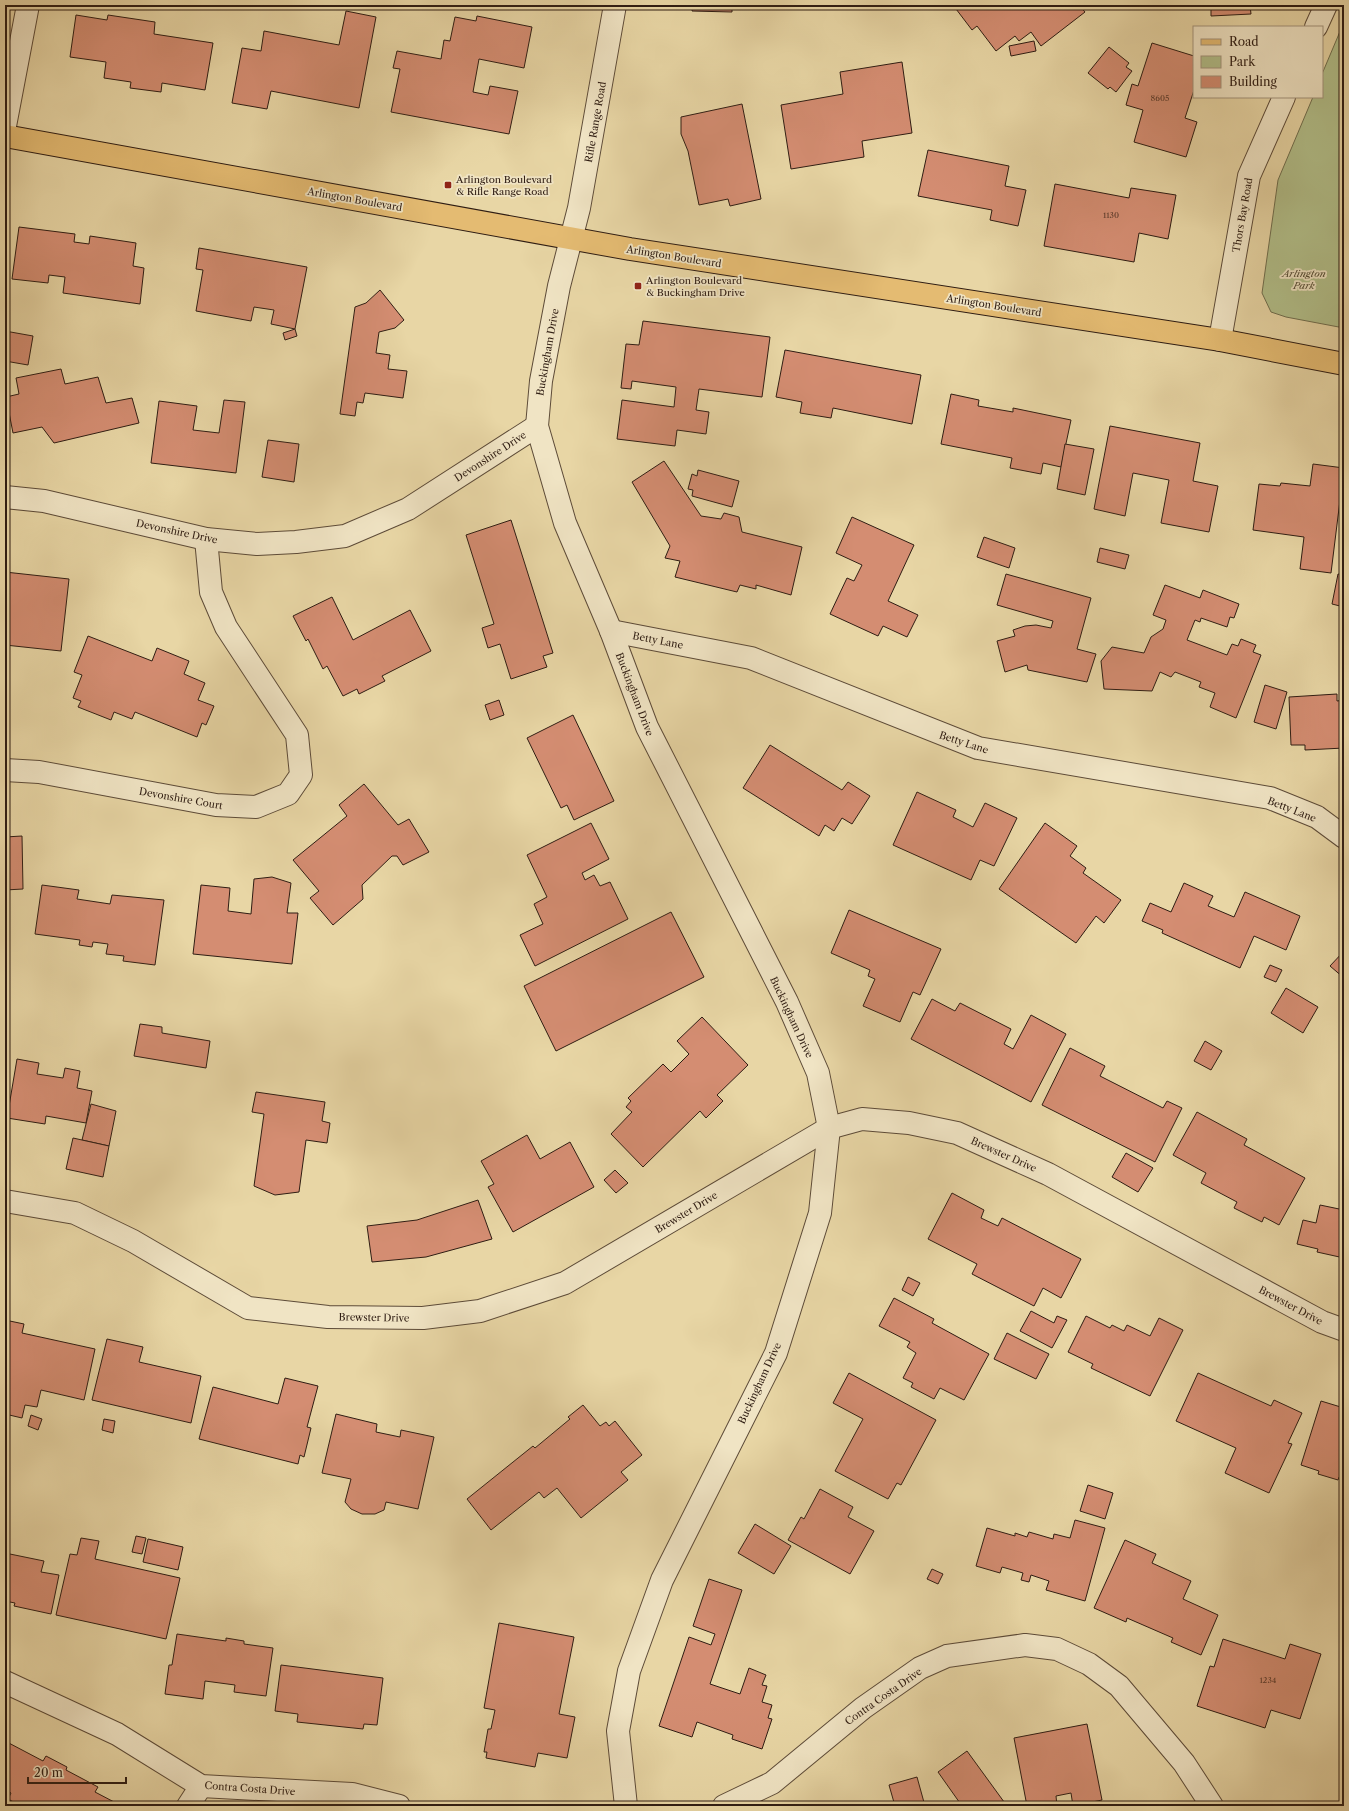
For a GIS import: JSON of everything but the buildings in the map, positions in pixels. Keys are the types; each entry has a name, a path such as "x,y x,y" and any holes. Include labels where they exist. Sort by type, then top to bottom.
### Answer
{"main road":[{"name":"Arlington Boulevard","path":"5,136 643,251 1220,340 1344,364"}],"street":[{"path":"5,126 28,5"},
{"name":"Rifle Range Road","path":"571,238 580,208 615,5"},
{"path":"1316,26 1326,5"},
{"name":"Thors Bay Road","path":"1220,340 1249,176 1284,98"},
{"name":"Buckingham Drive","path":"571,238 559,286 541,381 537,426 565,523 611,631 647,727 787,1002 818,1073 829,1128 820,1213 776,1353 662,1580 630,1671 618,1731 626,1806"},
{"name":"Devonshire Drive","path":"5,497 44,501 206,539 257,544 296,542 345,536 408,509 537,426"},
{"name":"Devonshire Court","path":"5,770 39,772 216,805 256,807 288,794 301,775 298,735 226,627 211,592 206,539"},
{"name":"Betty Lane","path":"611,631 751,658 978,748 1270,798 1317,817 1344,837"},
{"name":"Brewster Drive","path":"5,1201 75,1213 133,1241 248,1308 328,1317 423,1318 480,1310 565,1283 829,1128 862,1119 909,1123 957,1132 1048,1174 1322,1322 1344,1330"},
{"name":"Contra Costa Drive","path":"724,1806 772,1783 863,1708 920,1668 947,1656 1025,1645 1057,1649 1089,1664 1119,1686 1184,1763 1212,1806"},
{"name":"Contra Costa Drive","path":"5,1682 117,1734 201,1786 352,1794 399,1806"},
{"path":"188,1806 201,1786"}],"green space":[{"name":"Arlington Park","path":"1344,22 1344,328 1286,317 1271,312 1262,293 1278,180 1313,98 1323,98 1323,72"}],"place":[{"name":"Arlington Boulevard & Rifle Range Road","path":"448,185"},
{"name":"Arlington Boulevard & Buckingham Drive","path":"638,286"}]}
